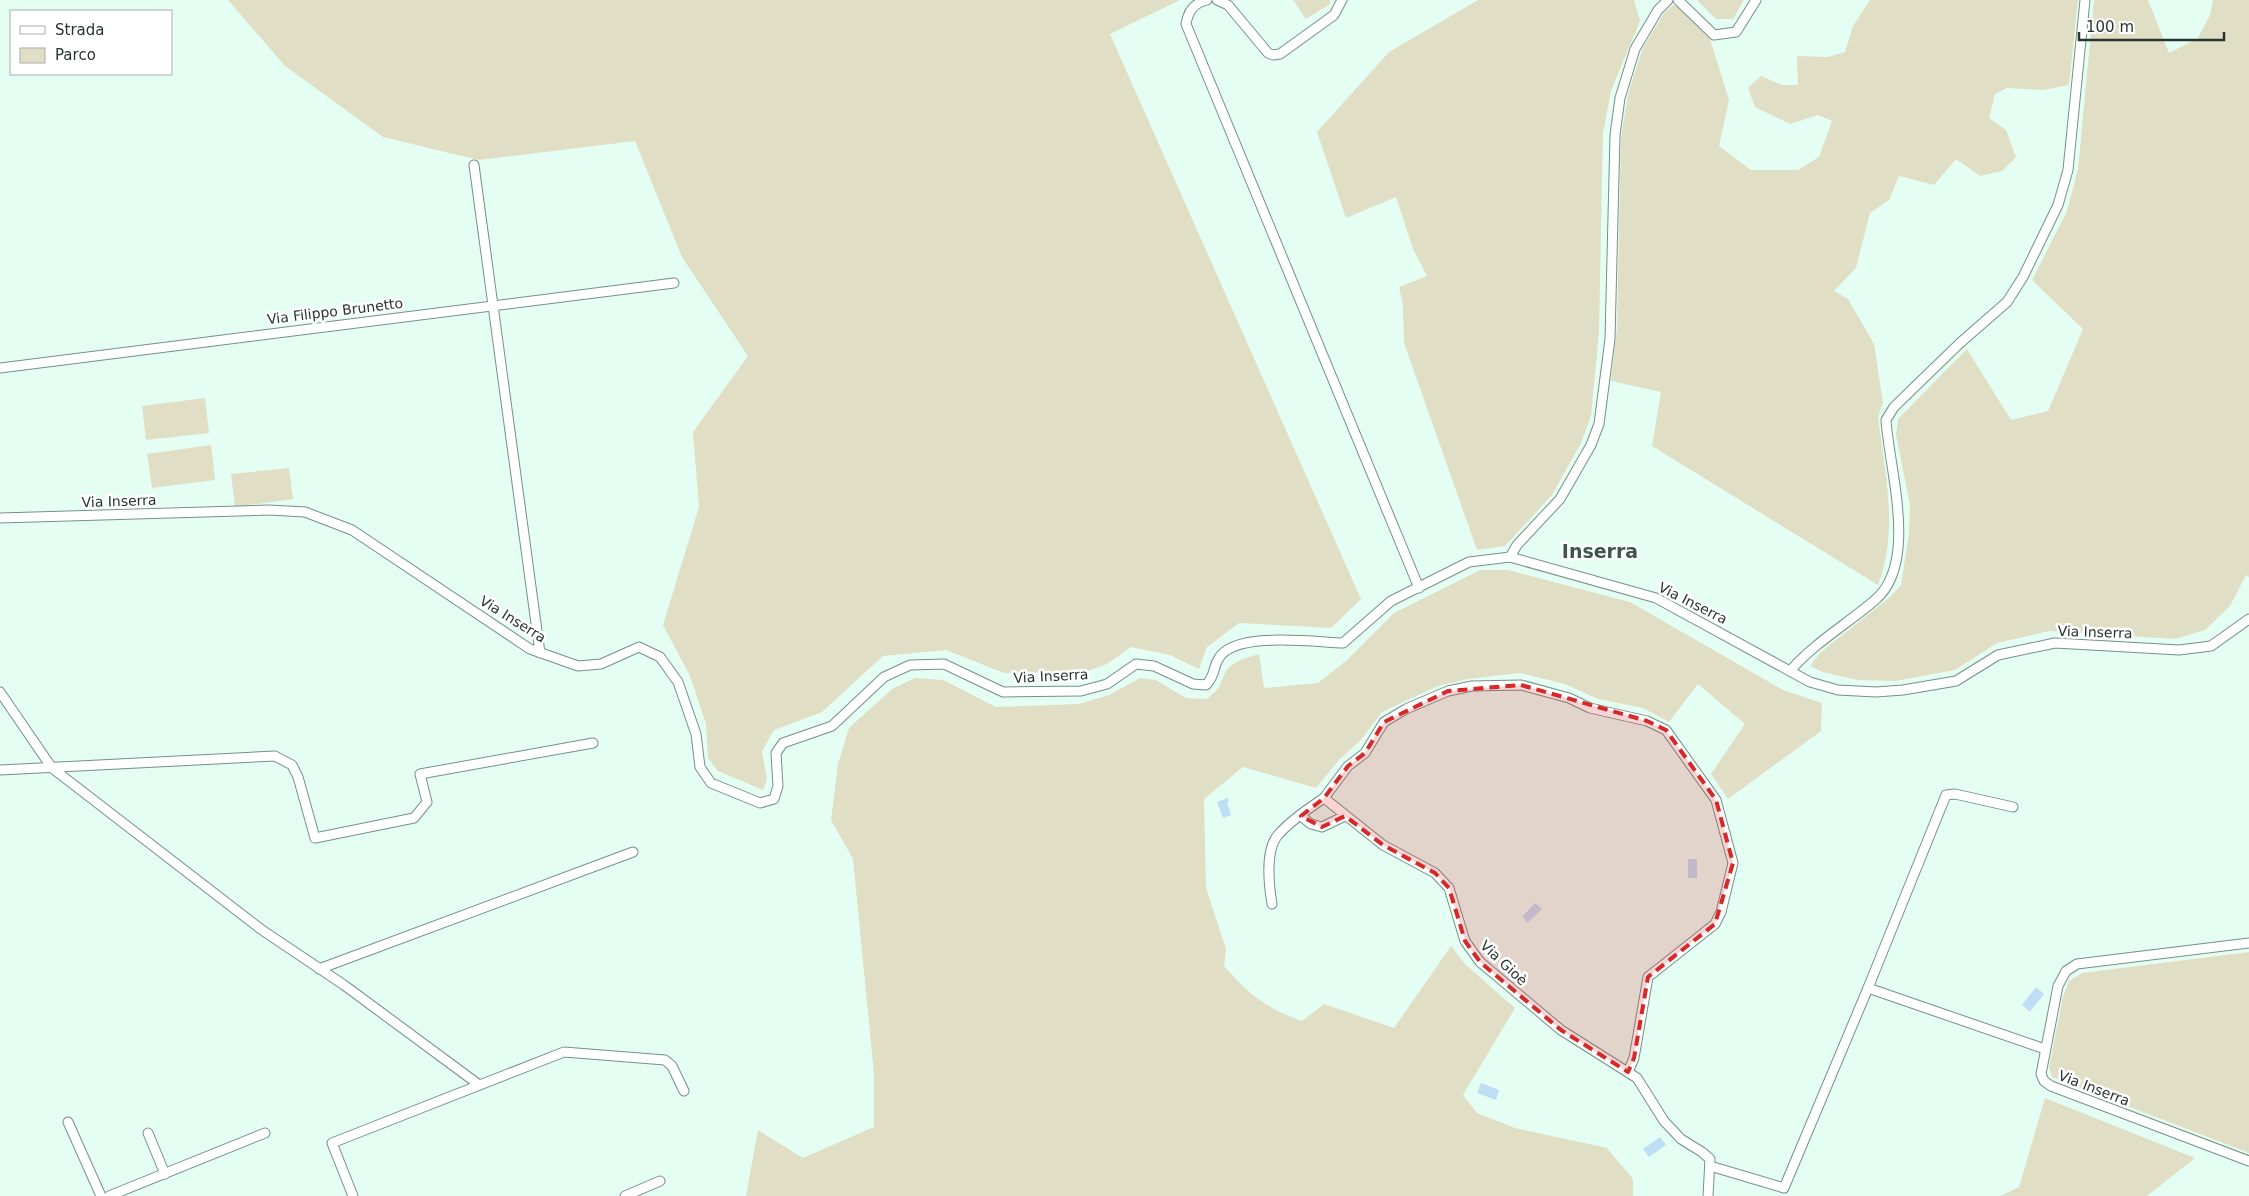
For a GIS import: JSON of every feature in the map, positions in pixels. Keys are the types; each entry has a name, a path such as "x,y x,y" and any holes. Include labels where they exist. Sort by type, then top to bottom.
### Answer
{"street":[{"path":"1207,0 1193,7 1188,15 1186,24 1419,588"},
{"path":"1217,0 1228,5 1268,53 1273,55 1280,54 1334,15 1342,0"},
{"path":"1510,557 1518,545 1560,499 1591,445 1599,424 1610,339 1615,135 1620,98 1636,49 1658,10 1668,0"},
{"path":"1678,0 1714,35 1736,32 1756,0"},
{"path":"1790,672 1812,648 1876,600 1888,587 1899,530 1898,506 1886,420 1894,407 1953,349 2007,302 2058,206 2068,170 2084,0"},
{"path":"474,164 540,653"},
{"name":"Via Filippo Brunetto","path":"0,368 674,283"},
{"name":"Via Inserra","path":"0,518 269,510 305,512 352,530 530,649 578,666 601,664 638,647 660,657 678,682 696,734 700,767 705,775 711,783 760,803 774,799 778,786 776,753 784,743 832,726 884,677 910,665 944,664 1002,692 1081,691 1107,684 1136,664 1154,666 1193,684 1206,685 1214,676 1218,658 1232,645 1262,641 1342,644 1391,601 1469,562 1510,557 1656,598 1703,622 1790,672 1810,682 1838,690 1876,692 1903,690 1956,681 1998,655 2055,643 2179,650 2211,646 2249,619"},
{"path":"1272,904 1269,884 1271,855 1277,836 1324,798 1348,766 1365,753 1384,722 1406,708 1448,690 1472,686 1520,686 1569,698 1590,708 1647,721 1666,730 1716,800 1733,863 1721,912 1715,924 1648,977 1634,1058 1628,1072"},
{"path":"0,692 52,768 262,930 320,969 478,1084"},
{"path":"0,770 275,756 292,765 298,777 315,838 414,818 427,802 420,774 592,744"},
{"path":"1708,1196 1710,1166 1784,1188 1946,795 1955,794 2013,807"},
{"name":"Via Gioè","path":"1324,798 1383,845 1435,873 1449,888 1465,941 1471,952 1490,971 1561,1030 1637,1078 1664,1121 1681,1139 1710,1159 1710,1166"},
{"path":"1300,816 1311,824 1322,827 1345,816"},
{"path":"320,969 633,852"},
{"name":"Via Inserra","path":"2249,943 2077,964 2066,972 2058,986 2041,1074 2047,1084 2249,1161"},
{"path":"1868,988 2045,1049"},
{"path":"353,1196 332,1143 478,1084 564,1052 665,1060 672,1066 684,1090"},
{"path":"68,1122 101,1196"},
{"path":"148,1133 164,1174"},
{"path":"109,1196 265,1133"},
{"path":"625,1196 660,1181"}],"highlighted area":[{"path":"1521,685 1647,721 1666,730 1716,800 1733,863 1715,924 1648,977 1634,1058 1628,1072 1561,1030 1480,962 1465,941 1449,888 1435,873 1383,845 1345,816 1322,827 1301,816 1324,798 1348,766 1365,753 1384,722 1448,691"}],"green space":[{"path":"228,0 1180,0 1110,34 1361,599 1331,628 1239,623 1207,647 1199,669 1170,655 1131,647 1107,664 1085,672 1004,673 946,650 883,656 822,712 774,730 762,751 767,779 763,790 718,771 708,758 706,724 690,676 663,625 699,507 693,432 748,356 682,257 635,141 479,160 383,137 285,66"},
{"path":"1293,0 1330,0 1330,4 1306,19"},
{"path":"1478,0 1634,0 1640,21 1611,91 1603,133 1599,332 1591,416 1581,443 1552,495 1505,546 1477,550 1404,343 1403,305 1399,287 1427,276 1413,249 1396,197 1346,218 1317,132 1389,52"},
{"path":"1697,0 1744,0 1733,19 1716,19"},
{"path":"1870,0 2078,0 2069,85 2044,90 2007,88 1995,94 1989,118 2006,130 2016,157 2002,171 1980,176 1956,159 1934,185 1899,176 1889,200 1870,213 1856,268 1834,291 1848,299 1874,344 1883,403 1878,417 1887,481 1889,523 1888,544 1878,585 1652,446 1661,392 1611,381 1617,327 1621,138 1628,94 1643,48 1664,13 1673,5 1679,7 1710,39 1729,100 1719,146 1751,170 1798,170 1819,157 1832,121 1818,115 1790,124 1755,107 1748,88 1761,76 1782,85 1798,85 1797,56 1828,57 1845,52 1853,26"},
{"path":"2094,0 2148,0 2169,53 2198,38 2210,15 2213,0 2249,0 2249,577 2246,575 2230,606 2205,630 2175,639 2049,631 1997,643 1955,670 1895,681 1857,680 1823,672 1810,666 1820,653 1891,596 1901,585 1909,533 1910,505 1896,435 1898,419 1967,349 2011,420 2048,411 2083,329 2032,280 2067,211 2078,169"},
{"path":"205,398 209,433 146,440 142,406"},
{"path":"211,445 215,480 152,488 147,454"},
{"path":"289,468 293,499 235,507 231,474"},
{"path":"1480,570 1508,570 1630,602 1783,690 1822,703 1821,731 1728,799 1711,774 1745,724 1698,684 1669,722 1643,708 1598,699 1565,684 1520,673 1468,679 1438,686 1382,712 1361,740 1339,760 1316,788 1243,767 1204,799 1206,888 1226,949 1224,966 1259,1000 1278,1011 1302,1021 1324,1004 1394,1028 1451,946 1466,965 1515,1008 1463,1095 1477,1113 1515,1128 1607,1148 1633,1179 1633,1196 746,1196 758,1130 803,1158 874,1127 874,1074 853,859 831,820 838,764 849,728 892,689 915,678 943,680 996,707 1079,704 1109,695 1140,678 1156,680 1186,698 1207,699 1218,688 1227,670 1233,664 1259,654 1264,688 1318,683 1347,660 1394,613"},
{"path":"2249,952 2249,1153 2052,1077 2049,1067 2063,997 2069,981 2082,973"},
{"path":"2045,1098 2195,1158 2147,1196 2000,1196 2019,1187"}],"water":[{"path":"1228,798 1229,801 1227,802 1231,815 1223,818 1217,802"},
{"path":"1688,859 1697,859 1697,878 1688,878"},
{"path":"1535,903 1542,909 1527,923 1523,916"},
{"path":"2036,987 2044,994 2030,1012 2022,1005"},
{"path":"1481,1083 1499,1090 1496,1100 1477,1093"},
{"path":"1660,1137 1666,1145 1649,1157 1643,1149"}],"district":[{"name":"Inserra","path":"1600,551"}]}
